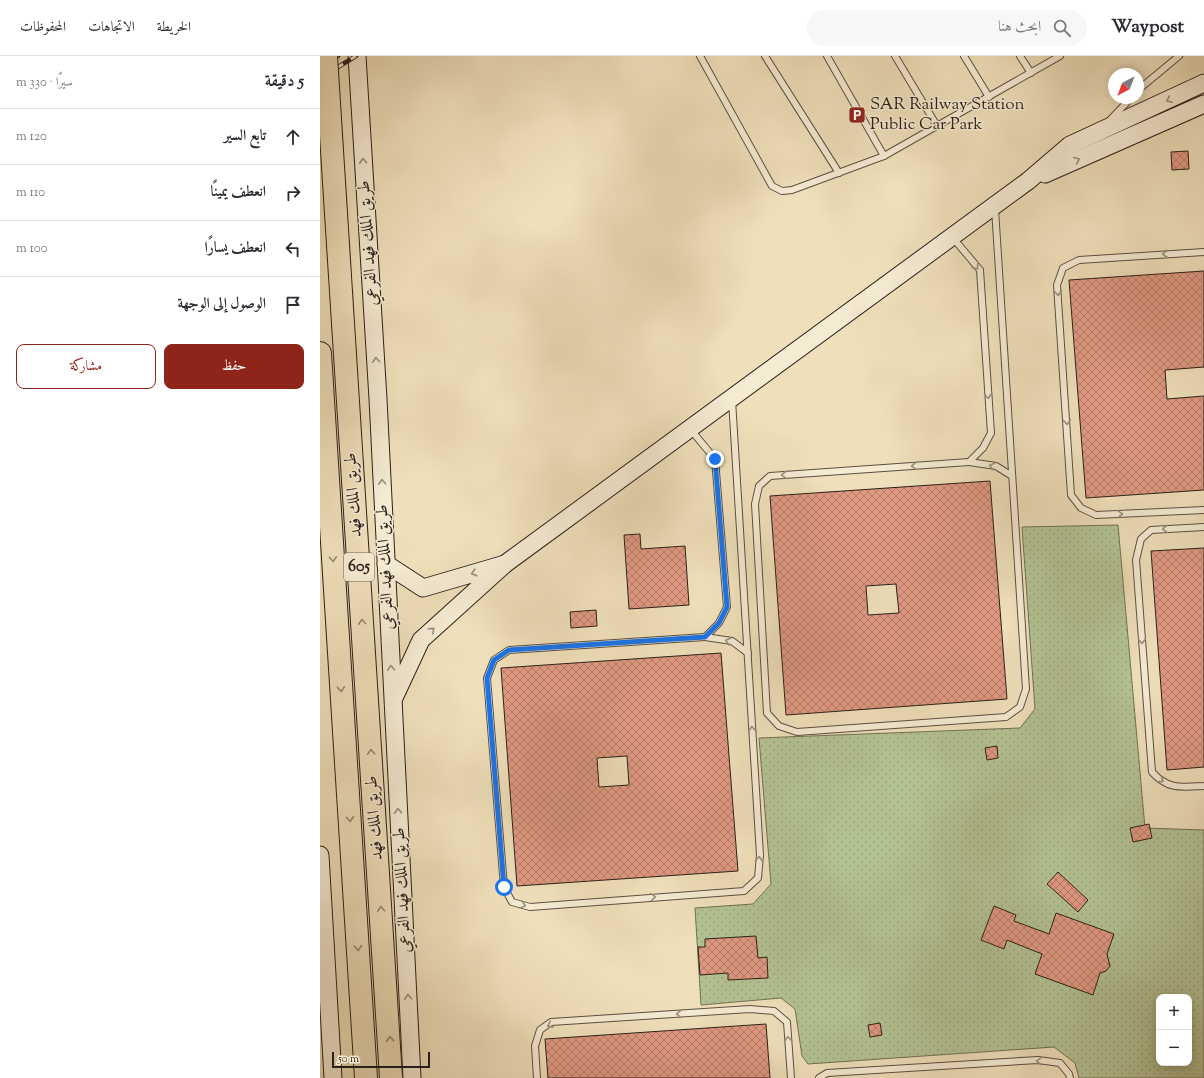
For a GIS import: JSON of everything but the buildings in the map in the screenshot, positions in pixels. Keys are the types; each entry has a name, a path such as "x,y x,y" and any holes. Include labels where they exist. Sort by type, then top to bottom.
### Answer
{"highway":[{"name":"طريق الملك فهد","path":"326,56 391,1078"},
{"name":"طريق الملك فهد","path":"320,353 366,1078"}],"street":[{"name":"طريق الملك فهد الفرعي","path":"357,56 378,399 412,1078"},
{"path":"393,700 422,640 505,564 995,206 1028,181 1070,145 1204,83"},
{"path":"1028,181 1204,104"},
{"path":"386,564 423,588 505,564"},
{"path":"320,855 333,1078"}],"lane":[{"path":"700,56 772,186 782,191 792,190 884,156 1060,56"},
{"path":"765,56 839,173"},
{"path":"827,56 884,156"},
{"path":"895,56 937,126"},
{"path":"964,56 989,97"},
{"path":"1020,56 1031,73"},
{"path":"1144,85 1179,56"},
{"path":"1098,132 1125,104"},
{"path":"995,206 1026,689 1020,707 1006,717 796,732 779,726 767,713 755,504 759,486 770,476 969,462 996,466 1012,476"},
{"path":"952,237 980,270 991,433 983,448 969,462"},
{"path":"1204,252 1079,260 1063,268 1057,286 1071,495 1081,508 1096,515 1204,510"},
{"path":"732,398 748,653 760,855 758,878 744,890 530,907 512,902 504,887 487,678 494,660 509,650 705,637 732,641 748,653"},
{"path":"690,429 715,459 727,607 719,623 705,637"},
{"path":"1204,527 1152,530 1141,539 1136,560 1152,772 1160,781 1178,787 1204,786"},
{"path":"537,1078 535,1046 540,1030 551,1022 750,1009 774,1011 787,1022 792,1078"},
{"path":"819,1078 826,1073 1038,1060 1060,1063 1069,1074 1070,1078"}],"green space":[{"path":"1118,525 1145,828 1204,830 1204,1078 1079,1078 1075,1063 1054,1047 808,1064 802,1056 795,1009 781,998 701,1005 695,908 753,904 771,884 759,738 1020,728 1035,709 1022,527"}],"railway":[{"path":"320,67 338,56"},
{"path":"320,78 356,56"}],"place":[{"name":"SAR Railway Station Public Car Park","path":"857,115"}],"route":[{"path":"504,887 487,678 494,660 509,650 705,637 719,623 727,607 715,459"}]}
